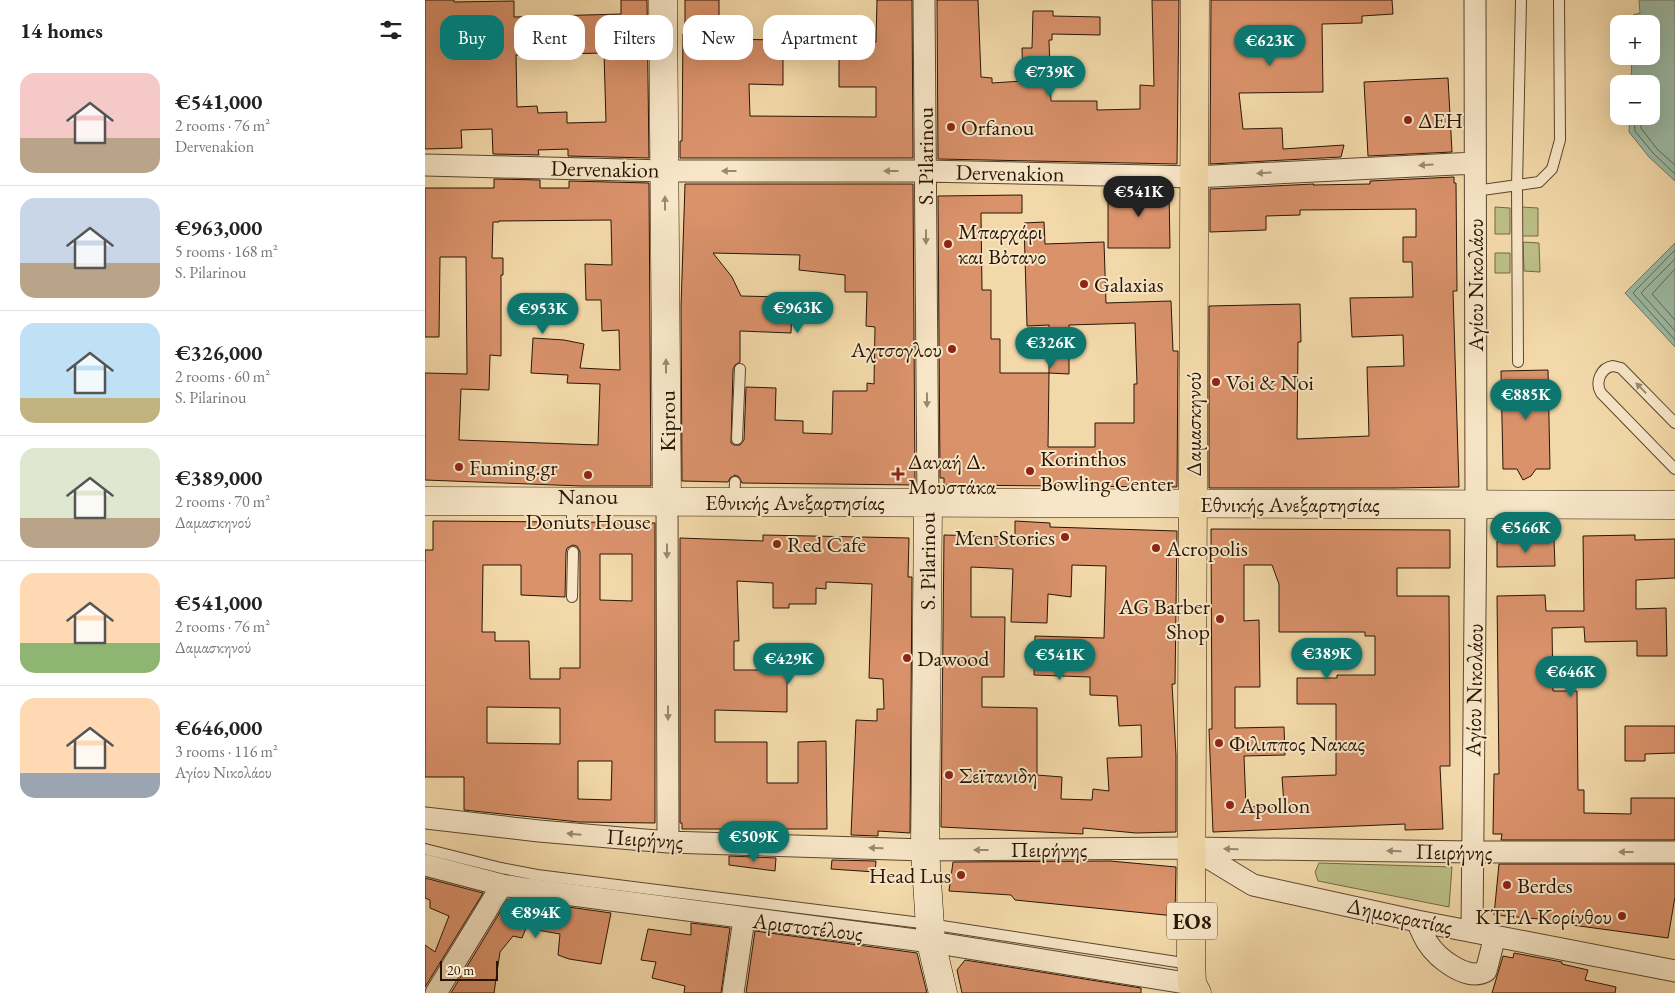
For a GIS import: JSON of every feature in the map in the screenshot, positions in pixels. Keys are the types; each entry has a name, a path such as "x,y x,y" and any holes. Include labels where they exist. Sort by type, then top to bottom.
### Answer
{"main road":[{"name":"Δαμασκηνού","path":"1192,848 1195,0"},
{"name":"ΕΟ8","path":"1192,848 1194,980"}],"street":[{"name":"Kiprou","path":"663,0 669,842"},
{"name":"S. Pilarinou","path":"924,0 928,503 925,850 930,933 943,993"},
{"name":"Αγίου Νικολάου","path":"1472,931 1476,504 1475,0"},
{"name":"Dervenakion","path":"425,165 665,171 925,171 1194,177 1475,163"},
{"name":"Εθνικής Ανεξαρτησίας","path":"425,501 572,512 667,502 735,492 928,503 1675,505"},
{"name":"Πειρήνης","path":"425,818 539,831 669,842 925,850 1192,848 1472,852 1675,852"},
{"name":"Δημοκρατίας","path":"1192,848 1253,885 1417,921 1675,971"},
{"name":"Αριστοτέλους","path":"425,865 502,885 744,918 930,933 1194,980"},
{"path":"436,993 502,885"},
{"path":"733,993 744,918"},
{"path":"1417,921 1428,943 1446,962 1465,973 1480,974 1486,971 1495,936"}],"lane":[{"path":"1518,362 1517,186 1521,0"},
{"path":"1475,191 1539,182 1552,170 1560,140 1559,0"},
{"path":"1675,423 1621,368 1613,366 1605,370 1598,379 1598,388 1601,393 1675,468"},
{"path":"737,439 740,369"},
{"path":"573,552 573,597"},
{"path":"425,849 537,875 930,933"}],"green space":[{"path":"1495,207 1510,208 1510,234 1495,234"},
{"path":"1522,207 1538,208 1538,236 1522,236"},
{"path":"1523,242 1539,243 1540,272 1524,271"},
{"path":"1495,253 1510,253 1510,273 1495,273"},
{"path":"1319,863 1452,867 1449,907 1318,881 1315,872"}],"water":[{"path":"1639,0 1675,0 1675,181 1649,157 1629,132 1629,125 1660,125 1660,75 1631,75 1632,65 1660,65 1660,15 1633,15 1640,13"},
{"path":"1675,243 1675,347 1625,293"}],"building":[{"path":"425,0 454,0 454,2 514,1 514,60 516,60 517,107 537,106 538,113 567,112 567,123 606,122 604,60 648,60 649,158 568,156 568,149 538,150 539,155 493,154 492,129 461,130 462,148 425,149"},
{"path":"621,0 647,0 647,15 595,15 595,53 585,53 585,15 621,14"},
{"path":"685,0 719,0 719,15 685,15"},
{"path":"877,0 912,0 913,158 680,158 680,141 682,141 683,34 683,60 753,60 753,40 763,40 763,60 783,60 783,85 749,84 750,116 876,117 876,87 839,87 839,60 875,60"},
{"path":"937,0 978,0 981,77 992,78 992,83 1023,81 1022,48 1032,48 1033,11 1053,11 1053,16 1100,17 1100,35 1052,34 1052,40 1049,40 1051,101 1097,101 1097,110 1140,109 1140,85 1154,86 1152,0 1179,0 1177,164 938,159"},
{"path":"1211,0 1392,0 1393,14 1362,16 1362,23 1322,24 1323,92 1239,93 1243,129 1282,128 1283,149 1344,145 1341,157 1210,164"},
{"name":"ΔΕΗ","path":"1448,78 1452,152 1368,156 1364,82"},
{"path":"1454,177 1454,183 1456,183 1457,291 1453,291 1459,487 1209,488 1209,306 1300,304 1301,342 1298,342 1297,439 1369,436 1367,367 1404,366 1403,335 1352,337 1350,298 1413,297 1412,262 1403,262 1403,237 1416,237 1416,209 1300,210 1300,215 1266,216 1266,230 1210,232 1210,189 1314,184 1370,184 1370,181"},
{"path":"494,179 540,180 540,188 569,188 569,181 649,183 651,486 581,486 425,480 425,373 467,374 466,257 440,257 439,337 425,337 425,188 494,188","holes":["611,220 612,265 585,264 586,300 601,300 602,331 619,330 620,370 580,368 584,344 564,340 533,338 531,373 568,375 567,383 600,384 598,445 459,440 461,389 489,390 490,355 501,356 501,275 503,275 503,258 492,258 493,222"]},
{"path":"685,184 913,184 915,485 742,483 739,477 735,475 728,482 682,481 681,307","holes":["713,253 800,255 799,270 845,275 845,292 867,292 866,326 875,327 874,384 867,383 867,391 833,391 832,434 803,433 803,421 775,420 776,388 746,387 744,440 740,445 734,445 731,443 733,369 740,362 740,331 791,333 792,304 782,304 782,297 741,296 732,277"]},
{"path":"1108,188 1169,189 1170,248 1108,248"},
{"path":"1022,195 1022,213 981,213 982,290 991,290 991,339 1000,339 1000,373 1049,373 1049,325 1027,326 1024,223 1044,222 1045,244 1104,242 1106,303 1171,301 1173,351 1178,351 1177,487 944,485 944,478 940,478 938,196","holes":["1135,323 1137,384 1134,384 1134,423 1095,423 1095,447 1048,447 1049,373 1069,374 1069,325"]},
{"path":"1548,370 1550,469 1536,469 1531,476 1523,480 1517,469 1503,469 1501,371"},
{"path":"433,521 565,522 566,526 572,529 576,528 579,522 655,523 655,823 579,822 464,810 464,777 425,777 425,550 433,550","holes":["573,545 577,546 580,552 580,668 560,668 560,679 530,679 529,641 495,641 495,632 482,632 483,565 521,565 521,595 565,597 567,548","600,554 632,554 632,601 600,600","487,707 560,708 560,744 487,743","578,761 612,761 611,800 578,799"]},
{"path":"1015,521 1050,523 1050,527 1177,531 1175,684 1172,684 1176,755 1176,832 1136,833 1083,828 1083,834 941,827 944,535 1015,537","holes":["1072,565 1106,566 1104,638 1035,636 1034,675 1090,677 1090,695 1117,696 1119,726 1141,725 1142,757 1107,758 1109,791 1093,789 1092,800 1061,799 1062,777 1037,775 1037,708 982,707 982,677 1004,677 1005,617 971,617 971,567 1013,569 1011,622 1047,623 1048,594 1071,597"]},
{"path":"1211,529 1450,530 1450,568 1397,568 1397,596 1449,596 1450,766 1440,766 1443,829 1405,830 1405,824 1213,832 1209,729 1212,729","holes":["1244,565 1272,565 1279,584 1279,632 1365,632 1365,636 1375,636 1375,675 1337,675 1337,678 1297,678 1297,704 1336,704 1336,775 1282,777 1284,805 1246,807 1244,756 1285,755 1284,727 1235,728 1235,687 1260,687 1259,620 1244,621"]},
{"path":"763,535 909,538 908,577 912,577 910,833 878,831 878,836 851,835 856,720 877,721 877,709 884,709 883,679 869,678 872,584 826,582 826,589 816,588 816,604 789,604 789,608 773,608 773,583 737,581 739,641 734,641 734,670 787,670 787,712 715,710 715,742 767,742 767,783 798,783 798,742 826,741 827,829 778,829 777,833 727,831 727,829 682,829 682,823 680,823 680,538 763,541"},
{"path":"1635,535 1635,540 1675,539 1675,578 1636,580 1636,609 1666,608 1667,656 1637,656 1637,641 1585,642 1584,627 1552,628 1553,691 1577,691 1578,790 1584,790 1584,813 1631,814 1631,798 1675,798 1675,840 1501,840 1502,834 1493,834 1494,774 1499,774 1497,596 1545,595 1546,611 1584,611 1583,536"},
{"path":"1554,540 1555,566 1497,567 1497,541"},
{"path":"1625,726 1675,726 1675,753 1645,754 1645,761 1625,761"},
{"path":"729,856 776,858 775,871 729,865"},
{"path":"832,860 876,861 875,872 831,869"},
{"path":"1110,861 1176,867 1175,916 1015,900 1011,895 949,891 953,862"},
{"path":"1499,864 1675,864 1675,897 1668,938 1572,925 1573,922 1494,915"},
{"path":"425,878 483,893 425,987 425,945 435,952 449,916 430,908 430,900 425,898"},
{"path":"508,899 547,906 547,904 611,913 601,964 569,959 558,955 560,934 526,928 522,938 513,936 500,952 494,993 451,993"},
{"path":"691,923 730,928 721,993 684,993 685,986 652,978 656,962 641,960 648,929 691,935"},
{"path":"755,931 917,953 927,993 746,993"},
{"path":"1514,953 1562,962 1562,964 1588,970 1585,980 1616,987 1615,993 1492,993 1503,956 1513,958"},
{"path":"965,960 1141,988 1141,993 962,993 957,970"}],"place":[{"name":"ΔΕΗ","path":"1408,120"},
{"name":"Orfanou","path":"951,127"},
{"name":"Μπαρχάρι και Βὀτανο","path":"948,244"},
{"name":"Galaxias","path":"1084,284"},
{"name":"Αχτσογλου","path":"952,349"},
{"name":"Voi & Noi","path":"1216,382"},
{"name":"Fuming.gr","path":"459,467"},
{"name":"Korinthos Bowling Center","path":"1030,471"},
{"name":"Δαναή Δ. Μουστάκα","path":"898,474"},
{"name":"Nanou Donuts House","path":"588,475"},
{"name":"Men Stories","path":"1065,537"},
{"name":"Red Cafe","path":"777,544"},
{"name":"Acropolis","path":"1156,548"},
{"name":"AG Barber Shop","path":"1220,619"},
{"name":"Dawood","path":"907,658"},
{"name":"Φιλιππος Νακας","path":"1219,743"},
{"name":"Σεϊτανιδη","path":"949,775"},
{"name":"Apollon","path":"1230,805"},
{"name":"Head Lus","path":"961,875"},
{"name":"Berdes","path":"1507,885"},
{"name":"ΚΤΕΛ Κορίνθου","path":"1622,916"}]}
